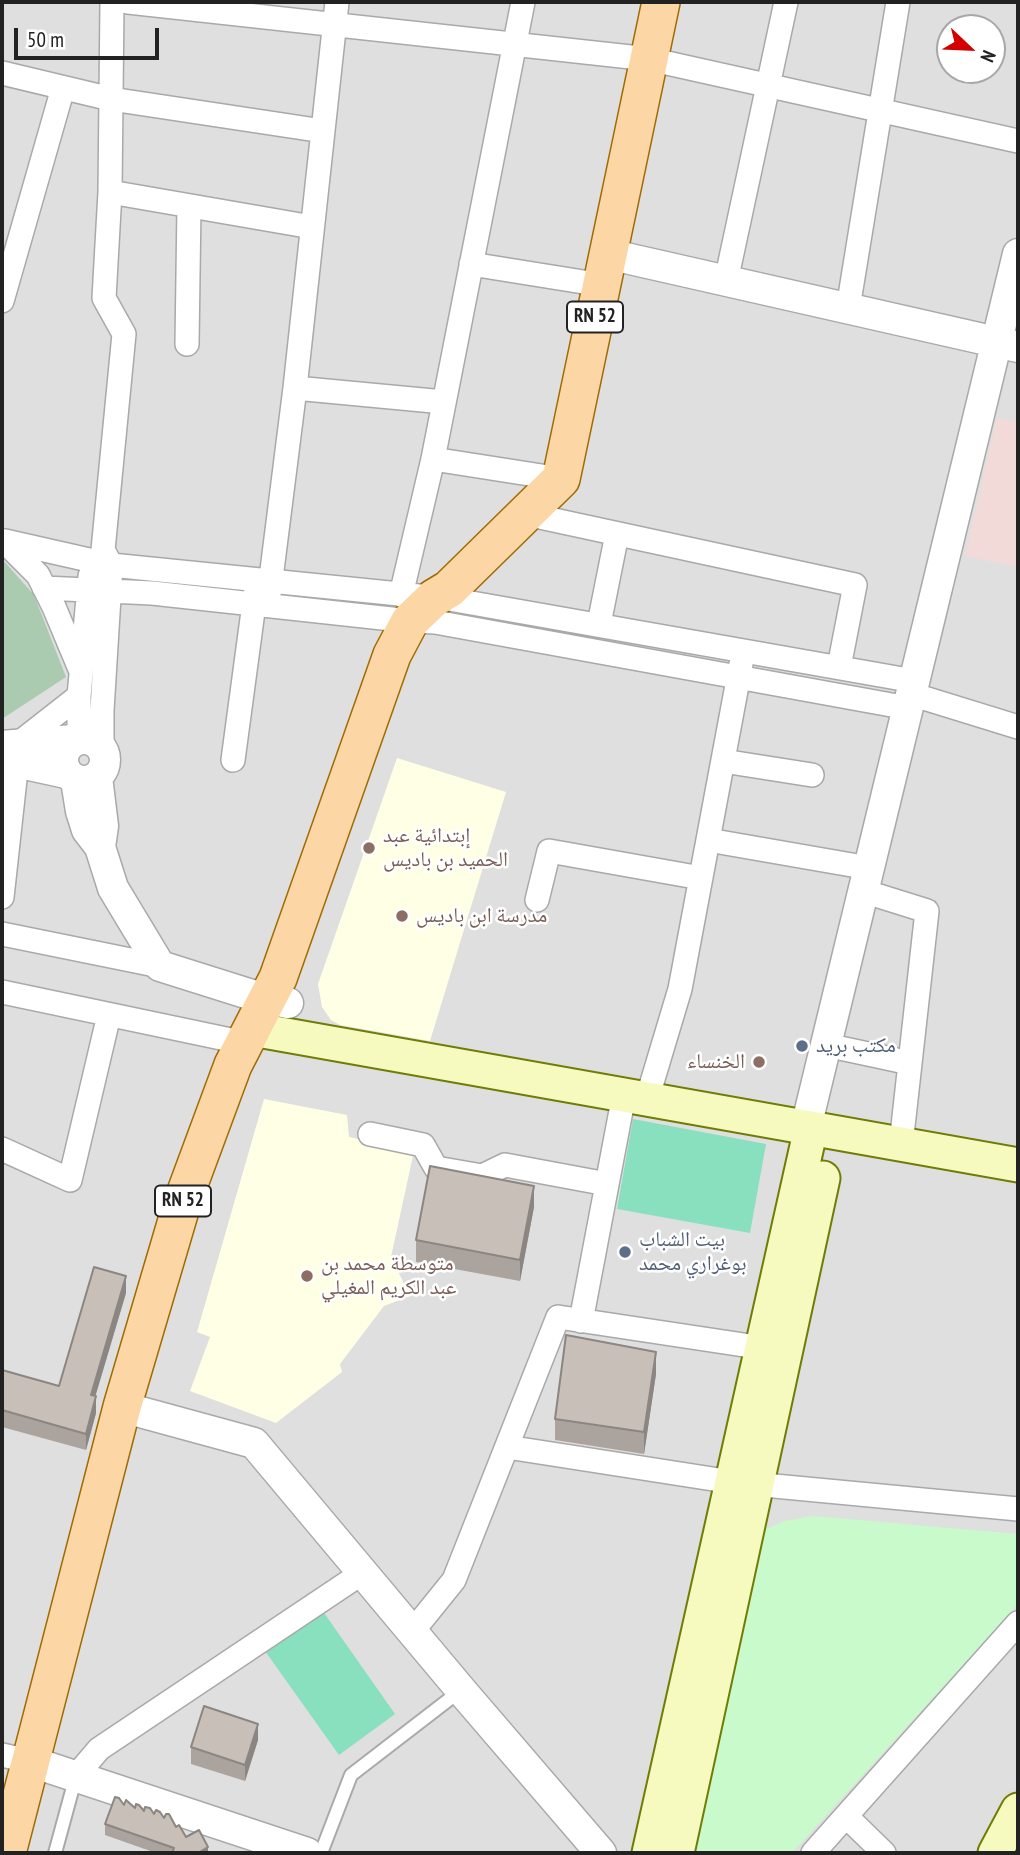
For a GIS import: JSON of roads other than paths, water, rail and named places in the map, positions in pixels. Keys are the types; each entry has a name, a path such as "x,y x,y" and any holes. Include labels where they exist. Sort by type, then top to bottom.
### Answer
{"main road":[{"name":"RN 52","path":"7,1853 41,1765 133,1409 229,1136 265,1021 298,982 430,604 561,479 661,2"},
{"path":"265,1021 635,1097 1018,1165"},
{"path":"649,1853 744,1484 774,1349 817,1129"},
{"path":"677,1853 744,1484"},
{"name":"RN 52","path":"29,1853 41,1765"},
{"path":"995,1853 1018,1810"}],"street":[{"path":"84,742 79,695 81,672 99,590 124,334 104,298 110,192 112,2"},
{"path":"128,2 336,13 514,44 649,59 1018,141"},
{"path":"430,604 433,459 523,2"},
{"path":"726,281 786,2"},
{"path":"848,308 898,2"},
{"path":"233,760 295,388 336,13"},
{"path":"2,73 111,99 323,131"},
{"path":"2,301 63,88"},
{"path":"110,192 312,228"},
{"path":"187,344 189,206"},
{"path":"817,1129 826,1045 911,694 1008,345 1018,254"},
{"path":"471,264 605,269 726,281 1008,345"},
{"path":"295,388 444,402"},
{"path":"433,459 561,479"},
{"path":"526,514 855,585 839,667"},
{"path":"599,624 617,534"},
{"path":"3,539 102,559 599,624 839,667 911,694 1018,727"},
{"path":"3,539 38,575 81,672"},
{"path":"44,588 261,603 430,604 739,677 911,694"},
{"path":"84,742 102,710 99,590"},
{"path":"581,1321 607,1184 635,1097 680,989 744,650"},
{"path":"2,897 10,753 79,695"},
{"path":"84,742 106,757 104,768 80,777 10,753 84,742"},
{"path":"723,761 812,775"},
{"path":"80,777 81,811 87,830 100,847 113,888 160,966"},
{"path":"708,840 866,880 927,911 901,1144"},
{"path":"537,900 549,851 701,878"},
{"path":"2,934 160,966 265,1021"},
{"path":"2,992 109,1014 265,1021"},
{"path":"2,1149 71,1180 109,1014"},
{"path":"826,1045 910,1063"},
{"path":"370,1134 423,1145 436,1168 482,1175 505,1165 607,1184"},
{"path":"412,1633 454,1580 558,1317 774,1349"},
{"path":"133,1409 254,1443 412,1633 601,1853"},
{"path":"507,1447 744,1484 1018,1509"},
{"path":"41,1765 99,1748 362,1573"},
{"path":"813,1853 1018,1623"},
{"path":"41,1765 307,1853"},
{"path":"846,1816 884,1853"}],"lane":[{"path":"321,1853 351,1775 461,1690"},
{"path":"41,1765 55,1853"}],"place":[{"name":"إبتدائية عبد الحميد بن باديس","path":"369,848"},
{"name":"مدرسة ابن باديس","path":"402,916"},
{"name":"مكتب بريد","path":"802,1046"},
{"name":"الخنساء","path":"759,1062"},
{"name":"بيت الشباب بوغراري محمد","path":"625,1252"},
{"name":"متوسطة محمد بن عبد الكريم المغيلي","path":"307,1276"}]}
